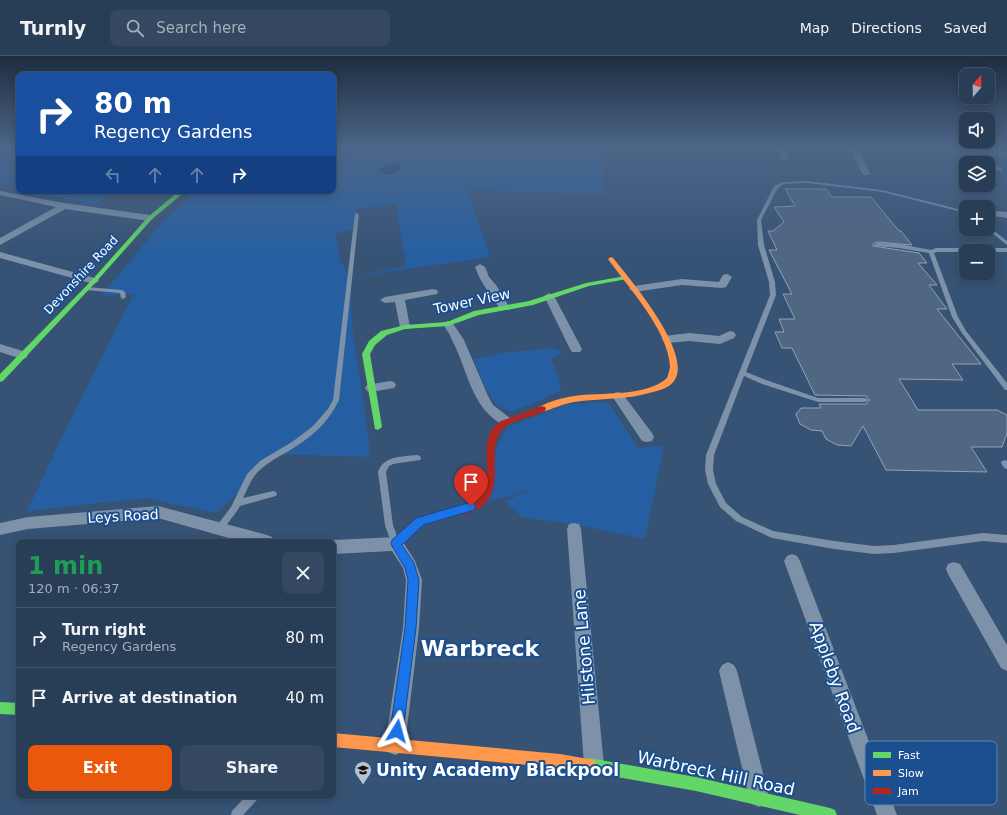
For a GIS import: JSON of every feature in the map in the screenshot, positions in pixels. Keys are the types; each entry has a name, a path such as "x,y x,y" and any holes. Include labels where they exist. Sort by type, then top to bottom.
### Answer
{"street":[{"path":"0,193 64,206 150,218"},
{"name":"Devonshire Road","path":"0,379 94,282 150,218 179,194"},
{"path":"0,242 64,206"},
{"path":"998,214 1007,215"},
{"path":"0,255 94,282"},
{"path":"336,547 396,544 420,521 478,504 489,490 491,484 492,444 496,432 506,421 530,415 556,402 582,398 618,396 658,387 672,378 674,373 674,360 668,338 611,259"},
{"path":"480,267 484,278 492,287 505,308"},
{"name":"Tower View","path":"378,427 366,354 368,348 384,333 406,327 448,324 477,313 530,303 588,284 625,278"},
{"path":"634,289 682,282 725,281 731,292"},
{"path":"385,300 433,292"},
{"path":"549,296 576,349"},
{"path":"399,298 406,327"},
{"path":"448,324 458,340 482,397 489,408 506,421"},
{"path":"668,338 725,337 728,348"},
{"path":"0,348 22,355"},
{"path":"371,388 390,385"},
{"path":"618,396 647,437"},
{"name":"Leys Road","path":"0,529 28,523 158,512 256,539"},
{"name":"Hilstone Lane","path":"574,529 594,766"},
{"path":"395,745 410,628 414,580 410,566 396,544"},
{"name":"Appleby Road","path":"792,561 865,756"},
{"path":"954,569 1007,662"},
{"path":"728,671 759,797"},
{"path":"0,708 16,709"},
{"name":"Warbreck Hill Road","path":"336,740 560,761 594,766 759,797 830,815"},
{"name":"Appleby Road","path":"883,805 887,815"}],"lane":[{"path":"782,183 776,187 759,220 758,230 772,282 773,295 710,455 712,484 723,505 739,519 772,534 834,545 874,550 894,549 983,537 1007,539"},
{"path":"819,183 882,191 959,210"},
{"path":"219,529 237,503 250,476 263,463 320,425 333,408 336,400 358,214"},
{"path":"995,233 1007,244"},
{"path":"877,245 899,246 931,252 936,250 1007,250"},
{"path":"931,252 955,317 964,332 1007,388"},
{"path":"87,289 122,292 123,297"},
{"path":"743,373 764,382 818,400 866,400"},
{"path":"396,544 389,525 382,472 383,466 386,462 417,458"},
{"path":"237,503 273,494"},
{"path":"236,815 250,799"}],"shaded area":[{"path":"1,183 16,183 16,188"},
{"path":"336,183 603,183 603,194 467,190 490,257 350,277 406,266 396,204 357,209 356,229 336,234 340,261 347,272 353,335 370,450 369,457 278,454 266,461 245,487 216,513 146,498 27,511 63,435 134,294 101,296 160,225 193,194 336,194"},
{"path":"41,194 110,194 94,205"},
{"path":"552,348 563,352 550,359 557,372 561,391 512,412 497,406 483,384 474,359 503,353"},
{"path":"608,402 639,450 646,447 664,446 645,539 578,525 522,517 505,501 532,489 488,502 496,450 507,427 568,404"}],"building":[{"path":"785,189 826,189 832,197 871,197 912,245 877,242 873,244 873,246 919,253 927,263 918,263 937,285 929,285 947,309 937,309 981,364 952,364 963,380 899,379 918,410 997,410 1007,415 1007,433 1002,447 971,447 987,472 886,470 863,426 851,446 837,445 826,439 822,431 811,430 800,424 796,414 801,408 821,408 819,404 866,404 870,400 866,396 815,395 792,348 782,348 775,332 784,332 779,319 795,319 783,294 792,294 769,250 777,250 768,231 773,231 784,222 774,207 795,206"}],"traffic: fast":[{"path":"0,379 94,281 150,218 179,194"},
{"path":"378,427 366,354 372,343 384,333 405,327 448,324 477,313 530,303 588,284 625,278"},
{"path":"0,708 16,709"},
{"path":"589,765 696,784 830,815"}],"traffic: slow":[{"path":"542,409 567,400 624,395 651,390 660,387 671,379 674,367 671,352 664,335 642,299 611,259"},
{"path":"336,740 589,765"}],"traffic: jam":[{"path":"396,544 420,521 433,516 468,508 479,503 486,494 489,485 491,475 490,454 494,434 504,423 542,409"}],"place":[{"name":"Unity Academy Blackpool","path":"363,785"}],"district":[{"name":"Warbreck","path":"480,648"}],"route":[{"path":"397,731 410,628 414,580 410,566 396,544 406,532 420,521 471,506"}]}
